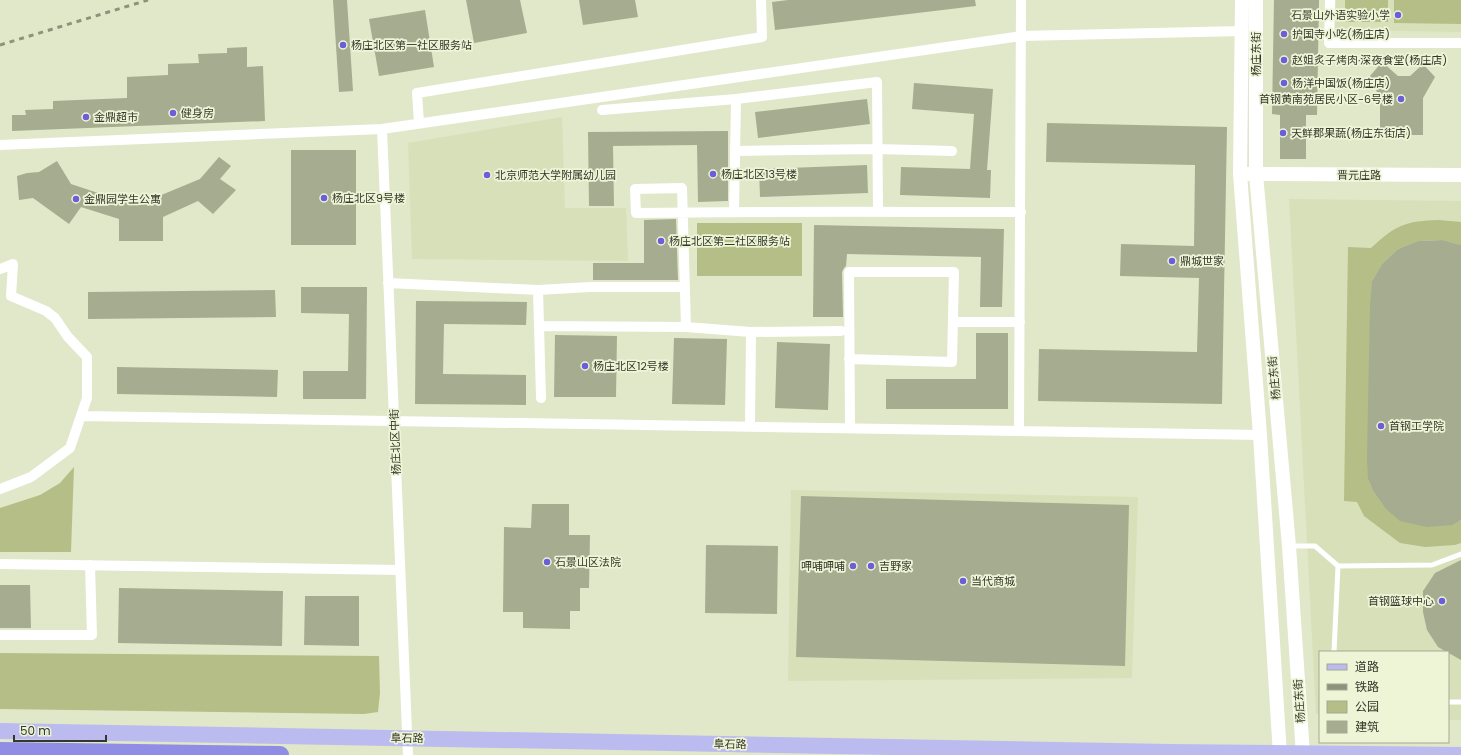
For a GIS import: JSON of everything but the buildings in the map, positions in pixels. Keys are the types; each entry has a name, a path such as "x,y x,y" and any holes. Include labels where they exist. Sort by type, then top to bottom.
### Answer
{"highway":[{"path":"0,751 280,755"}],"main road":[{"name":"杨庄东街","path":"1242,0 1240,174 1260,435 1280,754"},
{"name":"杨庄东街","path":"1256,0 1256,174 1289,546 1303,754"},
{"name":"晋元庄路","path":"1240,174 1461,175"},
{"name":"阜石路","path":"0,731 1170,753 1461,755"}],"street":[{"path":"419,123 417,93 762,37 760,0"},
{"path":"1019,431 1022,0"},
{"path":"1330,0 1329,43 1461,43"},
{"path":"0,145 382,129 1021,36 1242,31"},
{"path":"602,110 736,99 877,82 878,212"},
{"path":"734,212 736,99"},
{"name":"杨庄北区中街","path":"382,129 408,755"},
{"path":"735,151 877,149 952,151"},
{"path":"686,327 683,212 682,188 635,189 636,213 683,212 1021,212"},
{"path":"0,268 13,264 11,296 46,311 55,318 68,337 87,357 87,398 70,448 30,477 0,489"},
{"path":"849,359 952,362 954,272 849,272 849,359 850,428"},
{"path":"388,283 538,290 590,287 685,287"},
{"path":"538,290 541,398"},
{"path":"953,322 1020,322"},
{"path":"539,326 686,327 751,332 841,331"},
{"path":"750,427 751,332"},
{"path":"82,416 1260,435"},
{"path":"0,564 400,570"},
{"path":"0,635 92,635 90,565"}],"lane":[{"path":"1289,546 1315,546 1338,566 1432,565 1461,554"},
{"path":"1334,651 1338,566"},
{"path":"1449,702 1461,702"}],"shaded area":[{"name":"石景山外语实验小学","path":"1336,0 1461,0 1461,32 1335,30"},
{"name":"北京师范大学附属幼儿园","path":"562,117 565,208 626,208 628,261 412,259 408,143"},
{"name":"首钢工学院","path":"1289,199 1461,201 1461,720 1449,720 1449,651 1319,651 1319,714 1316,714"},
{"name":"当代商城","path":"791,490 1138,497 1132,678 788,681"}],"green space":[{"path":"1345,0 1388,0 1388,22 1345,22"},
{"path":"1394,0 1461,0 1461,24 1394,23"},
{"path":"1439,220 1461,222 1461,245 1443,240 1418,241 1398,249 1382,264 1372,281 1368,479 1373,491 1385,508 1453,525 1461,520 1461,543 1455,545 1425,547 1400,543 1364,516 1357,502 1344,501 1348,247 1371,248 1387,234 1409,223"},
{"path":"697,223 802,223 802,276 697,276"},
{"path":"74,467 71,552 0,552 0,508 40,495 60,483"},
{"path":"0,653 379,656 380,693 378,712 364,714 0,709"}],"railway":[{"path":"0,45 148,0"}],"place":[{"name":"石景山外语实验小学","path":"1398,15"},
{"name":"护国寺小吃(杨庄店)","path":"1284,34"},
{"name":"杨庄北区第一社区服务站","path":"343,45"},
{"name":"赵姐炙子烤肉·深夜食堂(杨庄店)","path":"1284,60"},
{"name":"杨洋中国饭(杨庄店)","path":"1284,83"},
{"name":"首钢黄南苑居民小区-6号楼","path":"1401,99"},
{"name":"健身房","path":"173,113"},
{"name":"金鼎超市","path":"86,117"},
{"name":"天鲜郡果蔬(杨庄东街店)","path":"1283,133"},
{"name":"杨庄北区13号楼","path":"713,174"},
{"name":"北京师范大学附属幼儿园","path":"487,175"},
{"name":"杨庄北区9号楼","path":"324,198"},
{"name":"金鼎园学生公寓","path":"76,199"},
{"name":"杨庄北区第二社区服务站","path":"661,241"},
{"name":"鼎城世家","path":"1172,261"},
{"name":"杨庄北区12号楼","path":"585,366"},
{"name":"首钢工学院","path":"1381,426"},
{"name":"石景山区法院","path":"547,562"},
{"name":"呷哺呷哺","path":"853,566"},
{"name":"吉野家","path":"871,566"},
{"name":"当代商城","path":"963,581"},
{"name":"首钢篮球中心","path":"1442,601"}]}
